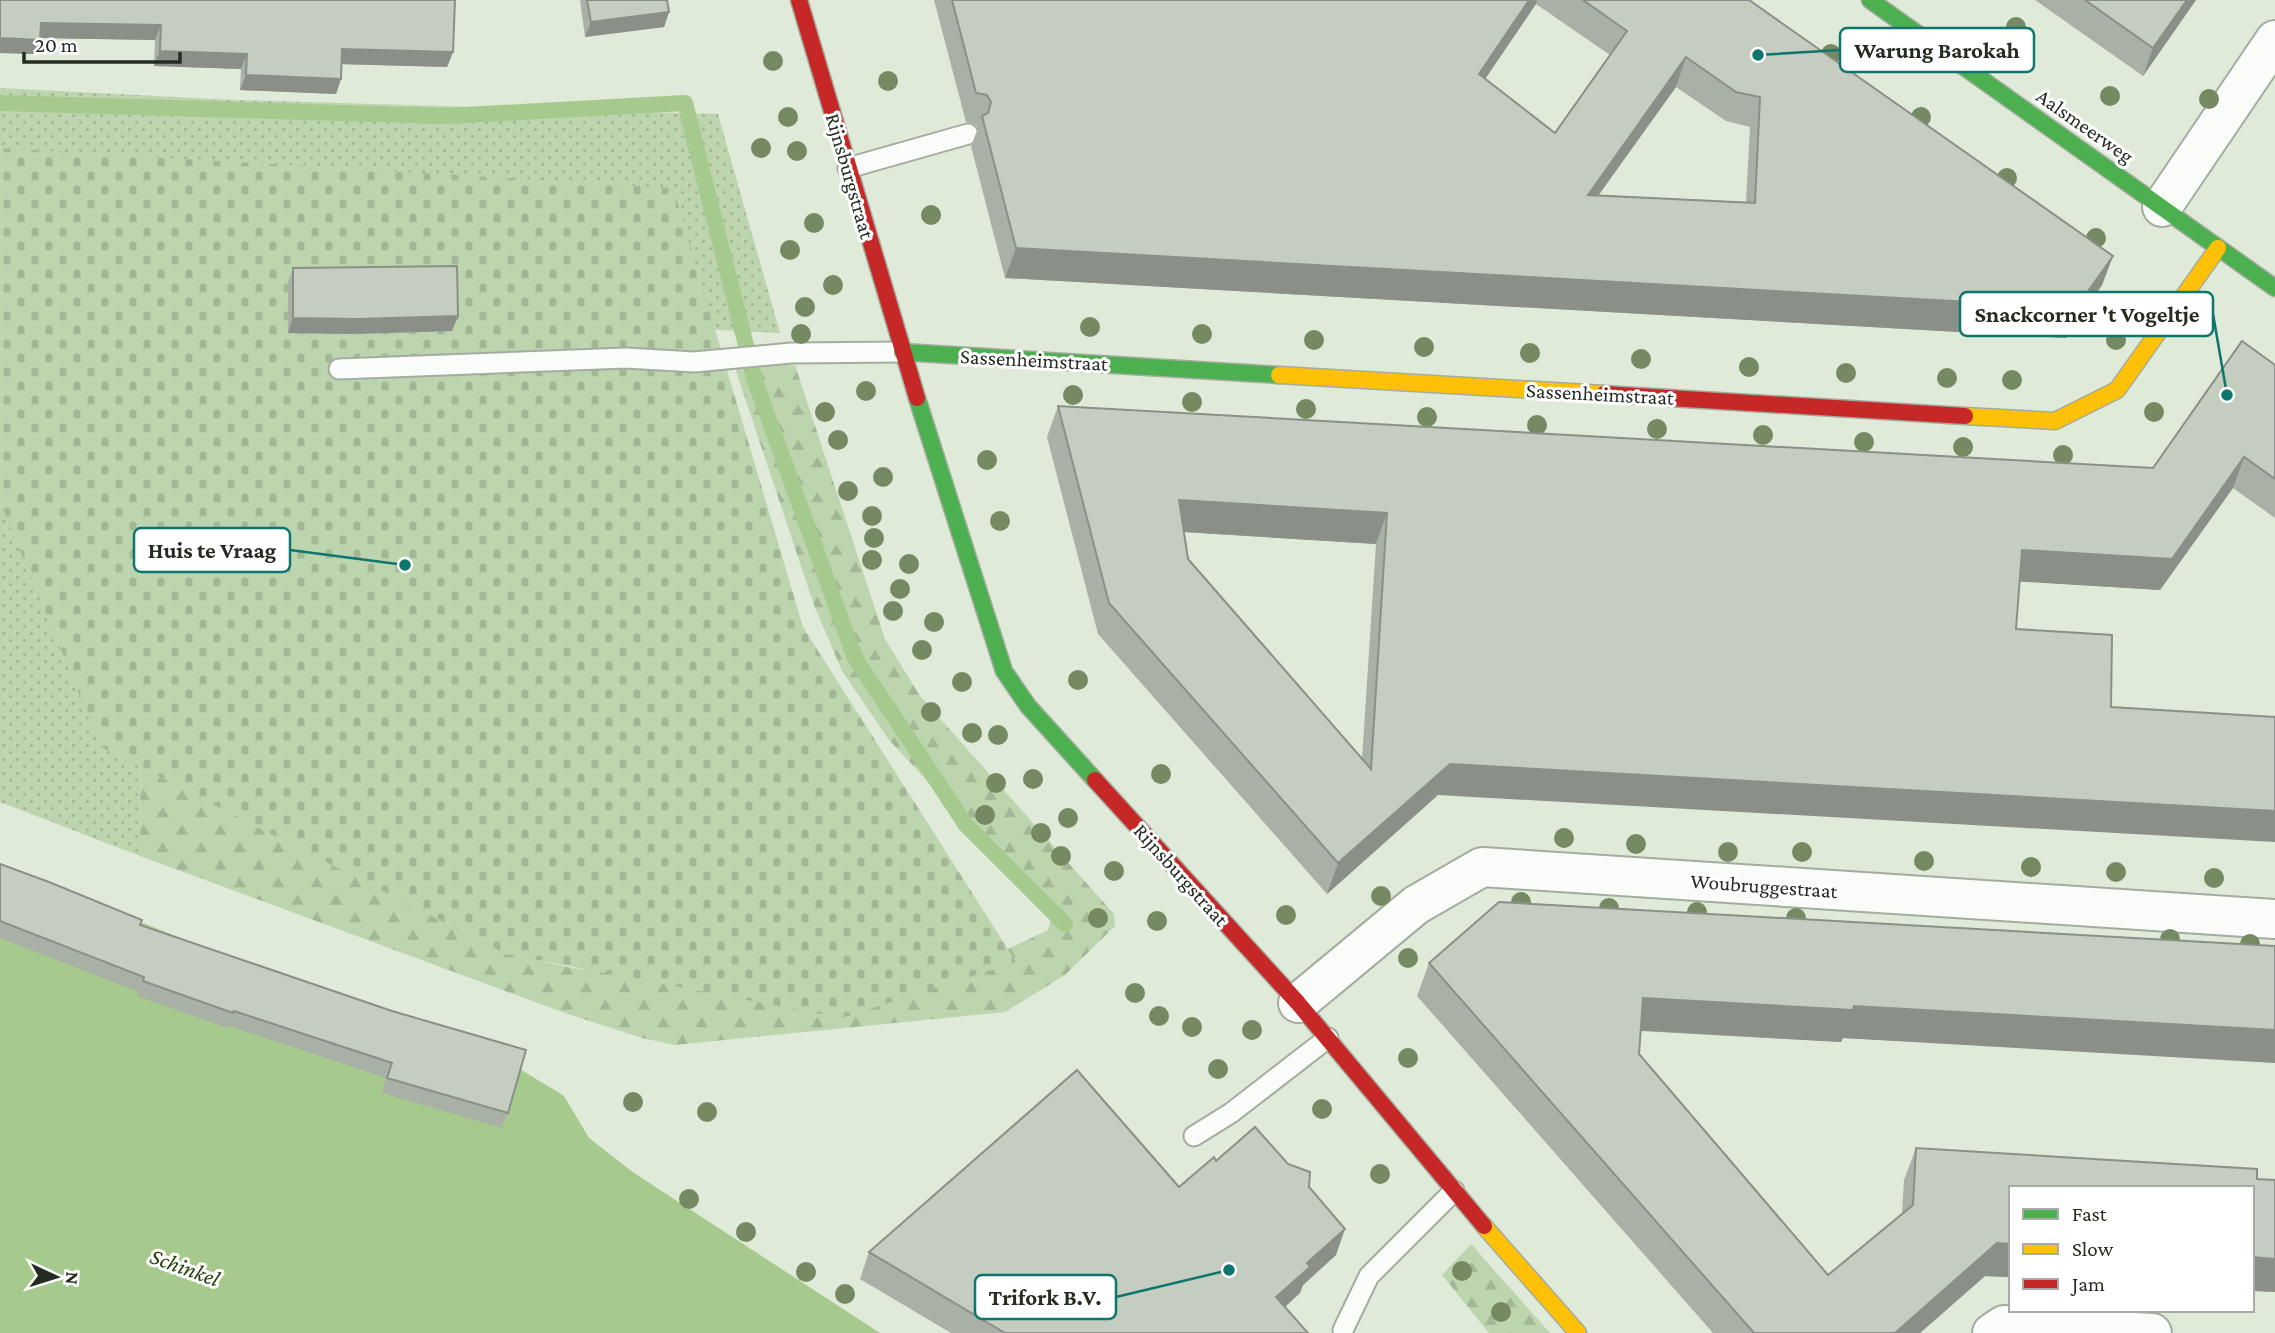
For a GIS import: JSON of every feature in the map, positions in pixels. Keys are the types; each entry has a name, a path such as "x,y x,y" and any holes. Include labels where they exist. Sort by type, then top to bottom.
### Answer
{"street":[{"name":"Rijnsburgstraat","path":"799,0 902,352 1004,671 1028,706 1298,1003 1454,1191 1578,1333"},
{"name":"Aalsmeerweg","path":"1870,0 2275,288"},
{"path":"2162,206 2275,40"},
{"name":"Sassenheimstraat","path":"902,352 2055,421 2117,390 2218,248"},
{"name":"Woubruggestraat","path":"1298,1003 1416,905 1482,867 2275,919"},
{"path":"1992,1333 2004,1325 2152,1333"}],"lane":[{"path":"848,168 968,134"},
{"path":"339,369 626,358 694,362 791,353 902,352"},
{"path":"1194,1136 1231,1112 1328,1038"},
{"path":"1343,1330 1369,1276 1454,1191"}],"green space":[{"path":"0,88 235,100 718,114 780,333 445,316 143,340 140,856 0,802"},
{"path":"0,148 673,188 803,627 1016,962 842,1018 506,954 101,747 0,502"},
{"path":"143,340 248,822 522,957 572,968 614,972 991,957 1048,930 1051,920 1049,911 889,740 842,671 814,605 733,362 795,365 885,639 920,696 1114,914 1115,926 1065,975 1005,1012 675,1045 642,1038 565,1013 140,856"},
{"path":"1471,1244 1550,1333 1489,1333 1442,1275"}],"water":[{"name":"Schinkel","path":"0,866 218,953 505,1060 564,1096 589,1138 634,1173 880,1333 0,1333"}],"building":[{"path":"0,0 455,0 453,52 342,49 341,79 246,75 247,54 160,51 161,25 41,23 40,40 0,38"},
{"path":"587,0 667,0 669,12 591,22"},
{"path":"952,0 1529,0 1479,74 1555,133 1627,31 1583,0 1749,0 2113,256 2076,308 1016,248 982,116 988,113 991,102 987,95 976,93","holes":["1686,57 1736,92 1760,97 1755,203 1588,195"]},
{"path":"2085,0 2187,0 2153,48"},
{"path":"457,266 458,316 293,318 293,268"},
{"path":"2242,341 2275,365 2275,479 2244,457 2172,559 2022,550 2016,629 2112,635 2111,707 2275,717 2275,811 1450,764 1338,863 1109,603 1058,406 2153,468","holes":["1179,500 1387,513 1371,769 1188,559"]},
{"path":"0,864 142,920 140,925 392,1011 526,1050 508,1113 387,1078 392,1063 234,1011 233,1013 143,981 144,977 0,921"},
{"path":"1499,902 2275,946 2275,1030 1854,1006 1853,1010 1643,998 1639,1054 1828,1275 1913,1205 1916,1148 2257,1169 2257,1179 2275,1180 2275,1259 2254,1257 2254,1186 2009,1186 2009,1244 1997,1243 1895,1333 1754,1333 1429,963"},
{"path":"1077,1070 1179,1187 1214,1157 1216,1161 1255,1127 1288,1164 1310,1172 1309,1187 1345,1229 1307,1263 1310,1267 1276,1297 1308,1333 1005,1333 869,1252"}],"waterway":[{"path":"0,103 447,116 685,103 755,381 855,658 966,825 1065,924"}],"traffic: fast":[{"path":"1870,0 2275,288"},
{"path":"902,352 1279,375"},
{"path":"917,398 1004,671 1028,706 1095,780"}],"traffic: slow":[{"path":"1965,416 2055,421 2117,390 2218,248"},
{"path":"1279,375 1604,394"},
{"path":"1484,1226 1578,1333"}],"traffic: jam":[{"path":"799,0 917,398"},
{"path":"1604,394 1965,416"},
{"path":"1095,780 1298,1003 1484,1226"}],"place":[{"name":"Warung Barokah","path":"1758,55"},
{"name":"Snackcorner 't Vogeltje","path":"2227,395"},
{"name":"Huis te Vraag","path":"405,565"},
{"name":"Trifork B.V.","path":"1229,1270"}]}
